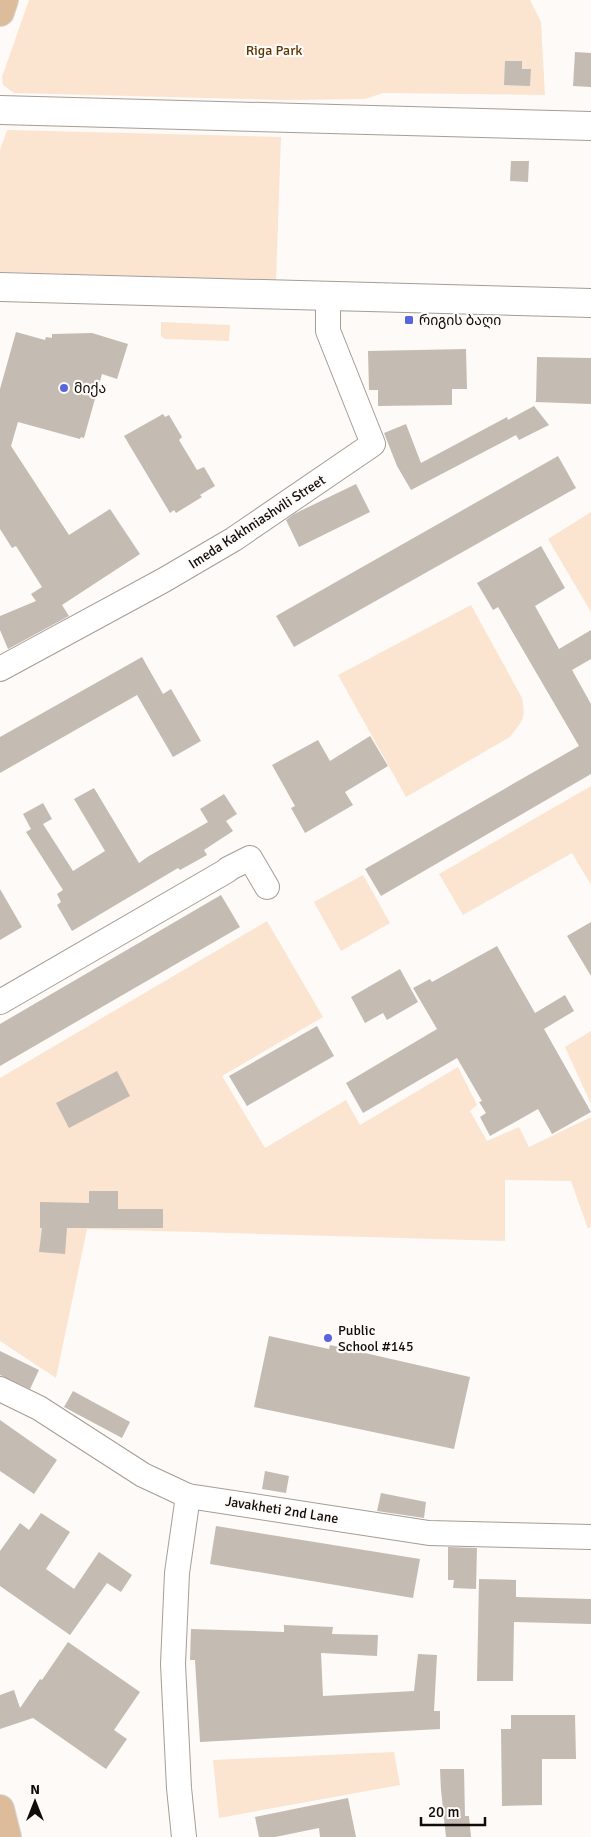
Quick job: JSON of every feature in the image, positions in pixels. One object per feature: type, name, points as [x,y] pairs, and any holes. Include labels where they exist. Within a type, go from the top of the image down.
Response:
[{"type":"main road","points":[[0,12],[4,0]]},
{"type":"main road","points":[[0,110],[591,126]]},
{"type":"main road","points":[[0,287],[591,303]]},
{"type":"main road","points":[[0,1809],[7,1837]]},
{"type":"street","name":"Imeda Kakhniashvili Street","points":[[0,669],[164,580],[234,539],[373,444],[328,331],[328,296]]},
{"type":"street","points":[[0,1002],[250,858],[267,887]]},
{"type":"street","name":"Javakheti 2nd Lane","points":[[0,1389],[39,1408],[143,1474],[188,1496],[429,1533],[591,1537]]},
{"type":"street","points":[[184,1837],[179,1788],[173,1664],[177,1573],[188,1496]]},
{"type":"green space","name":"Riga Park","points":[[29,0],[530,0],[541,22],[545,95],[383,93],[365,99],[285,100],[14,93],[3,85],[2,77]]},
{"type":"green space","points":[[7,130],[281,137],[276,280],[0,272],[0,150]]},
{"type":"green space","points":[[161,322],[230,325],[229,341],[165,339],[161,336]]},
{"type":"green space","points":[[591,512],[591,612],[548,539]]},
{"type":"green space","points":[[471,605],[522,698],[524,711],[522,719],[510,737],[406,797],[338,675]]},
{"type":"green space","points":[[591,786],[591,885],[572,853],[463,915],[439,874]]},
{"type":"green space","points":[[363,875],[390,923],[341,951],[314,902]]},
{"type":"green space","points":[[267,921],[323,1017],[222,1076],[265,1148],[346,1100],[360,1125],[458,1067],[477,1105],[470,1111],[487,1141],[519,1127],[529,1147],[591,1117],[591,1226],[588,1229],[571,1181],[505,1180],[505,1241],[87,1229],[56,1378],[0,1341],[0,1078]]},
{"type":"green space","points":[[591,1031],[591,1104],[565,1047]]},
{"type":"green space","points":[[394,1752],[400,1785],[219,1818],[213,1760]]},
{"type":"building","points":[[575,52],[591,53],[591,87],[573,86]]},
{"type":"building","points":[[505,61],[522,61],[522,69],[531,69],[530,86],[504,85]]},
{"type":"building","points":[[511,161],[529,161],[528,182],[510,181]]},
{"type":"building","points":[[16,332],[45,340],[46,337],[52,338],[52,334],[92,333],[128,344],[117,379],[102,374],[84,438],[81,437],[80,439],[18,422],[11,446],[69,535],[110,509],[140,554],[62,605],[69,616],[8,649],[0,630],[0,616],[36,601],[31,594],[42,587],[16,546],[12,548],[0,529],[0,389]]},
{"type":"building","points":[[466,349],[467,389],[452,389],[452,405],[378,406],[378,390],[369,390],[368,351]]},
{"type":"building","points":[[537,357],[591,358],[591,404],[535,402]]},
{"type":"building","points":[[534,406],[549,425],[519,440],[516,435],[411,490],[397,466],[384,433],[406,424],[421,463],[507,417],[508,420]]},
{"type":"building","points":[[163,414],[165,417],[169,415],[182,437],[179,440],[197,470],[204,467],[215,486],[200,495],[202,497],[176,513],[174,510],[170,513],[124,436]]},
{"type":"building","points":[[558,456],[576,488],[294,647],[276,616]]},
{"type":"building","points":[[356,484],[370,512],[299,547],[286,520],[294,514]]},
{"type":"building","points":[[541,546],[565,588],[535,606],[559,649],[591,630],[591,659],[572,670],[591,704],[591,774],[381,896],[365,869],[579,746],[498,607],[493,610],[477,583]]},
{"type":"building","points":[[142,657],[163,694],[171,689],[201,741],[173,757],[137,695],[0,773],[0,737]]},
{"type":"building","points":[[370,736],[388,766],[345,792],[353,805],[305,833],[291,808],[295,806],[272,765],[318,740],[330,761]]},
{"type":"building","points":[[94,788],[139,863],[208,822],[200,809],[224,794],[237,814],[226,821],[233,831],[204,850],[207,855],[180,870],[178,868],[72,931],[57,905],[61,902],[57,894],[63,890],[26,832],[31,829],[23,814],[43,803],[52,819],[43,824],[73,871],[105,851],[74,799]]},
{"type":"building","points":[[0,889],[22,927],[0,940]]},
{"type":"building","points":[[221,895],[240,927],[0,1066],[0,1024]]},
{"type":"building","points":[[591,922],[591,976],[567,936]]},
{"type":"building","points":[[497,946],[535,1013],[565,995],[574,1011],[544,1029],[591,1112],[552,1134],[538,1109],[490,1136],[480,1117],[486,1113],[479,1102],[482,1101],[457,1058],[363,1113],[346,1083],[437,1029],[413,988],[430,979],[432,982]]},
{"type":"building","points":[[400,969],[418,1002],[387,1020],[383,1013],[365,1023],[351,997]]},
{"type":"building","points":[[317,1026],[334,1056],[247,1106],[229,1076]]},
{"type":"building","points":[[117,1071],[130,1096],[69,1128],[56,1103]]},
{"type":"building","points":[[89,1191],[118,1191],[118,1209],[163,1209],[163,1228],[67,1228],[65,1254],[39,1252],[42,1228],[40,1228],[40,1202],[89,1203]]},
{"type":"building","points":[[269,1336],[329,1349],[330,1345],[470,1377],[454,1449],[254,1407]]},
{"type":"building","points":[[0,1351],[39,1370],[30,1389],[0,1375]]},
{"type":"building","points":[[73,1391],[130,1422],[122,1438],[64,1407]]},
{"type":"building","points":[[0,1420],[57,1460],[34,1494],[0,1471]]},
{"type":"building","points":[[265,1471],[289,1476],[286,1493],[262,1489]]},
{"type":"building","points":[[381,1493],[426,1502],[424,1518],[377,1511]]},
{"type":"building","points":[[41,1513],[70,1532],[46,1569],[74,1589],[99,1552],[132,1575],[121,1592],[107,1583],[70,1635],[0,1586],[0,1551],[20,1523],[29,1530]]},
{"type":"building","points":[[216,1526],[420,1559],[413,1598],[210,1564]]},
{"type":"building","points":[[448,1547],[477,1548],[476,1589],[453,1588],[454,1580],[448,1580]]},
{"type":"building","points":[[479,1579],[516,1580],[516,1597],[591,1599],[591,1624],[514,1622],[513,1681],[477,1681]]},
{"type":"building","points":[[284,1625],[333,1627],[332,1634],[378,1635],[377,1656],[321,1653],[323,1696],[414,1691],[418,1654],[437,1655],[434,1711],[440,1711],[440,1729],[200,1742],[195,1660],[190,1660],[191,1629],[284,1632]]},
{"type":"building","points":[[68,1642],[140,1692],[114,1730],[127,1739],[106,1769],[33,1718],[0,1729],[0,1695],[14,1690],[20,1708]]},
{"type":"building","points":[[511,1715],[575,1715],[576,1759],[542,1759],[542,1805],[502,1806],[501,1729],[511,1729]]},
{"type":"building","points":[[440,1769],[464,1769],[465,1816],[469,1816],[471,1837],[446,1837]]},
{"type":"building","points":[[348,1798],[356,1837],[320,1837],[319,1828],[275,1837],[259,1837],[255,1817]]},
{"type":"place","name":"რიგის ბაღი","points":[[409,320]]},
{"type":"place","name":"მიქა","points":[[64,388]]},
{"type":"place","name":"Public School #145","points":[[328,1338]]}]
